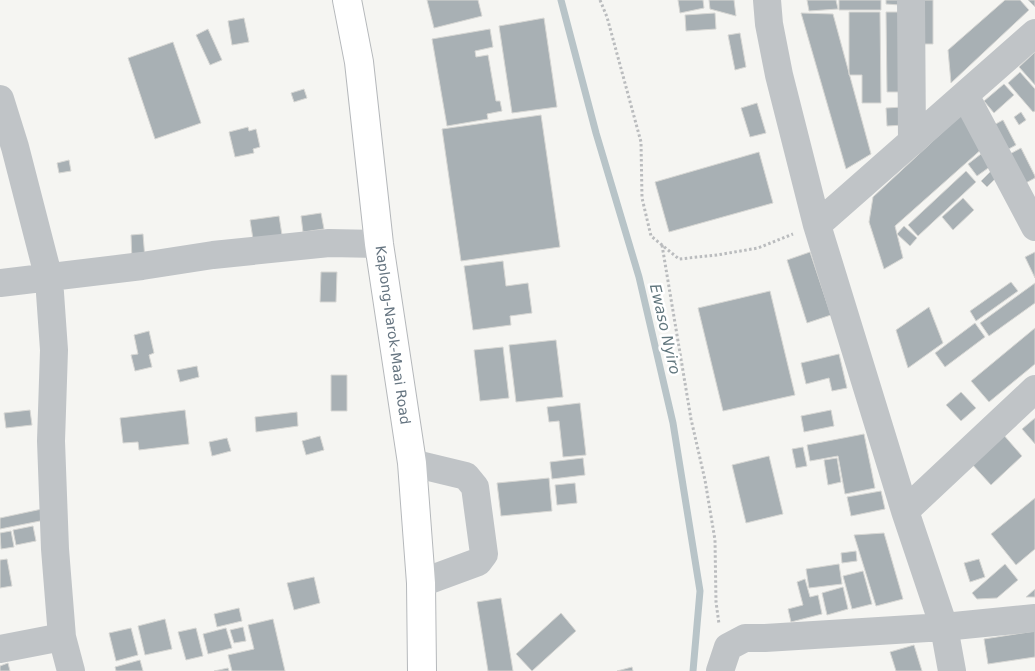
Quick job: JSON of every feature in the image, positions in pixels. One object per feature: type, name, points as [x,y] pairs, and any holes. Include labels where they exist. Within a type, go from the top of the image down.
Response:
[{"type":"highway","name":"Kaplong-Narok-Maai Road","points":[[347,0],[359,62],[380,244],[412,463],[421,583],[422,671]]},
{"type":"street","points":[[768,0],[769,24],[779,75],[817,225],[905,511],[944,627],[952,671]]},
{"type":"street","points":[[911,0],[912,142]]},
{"type":"street","points":[[817,225],[1035,33]]},
{"type":"street","points":[[965,95],[1033,220]]},
{"type":"street","points":[[0,99],[15,147],[49,278],[54,350],[51,441],[55,549],[62,636],[71,671]]},
{"type":"street","points":[[0,283],[329,243],[380,244]]},
{"type":"street","points":[[905,511],[1035,389]]},
{"type":"street","points":[[412,463],[466,476],[475,487],[484,554],[478,562],[421,583]]},
{"type":"street","points":[[724,659],[745,638],[944,627],[1035,618]]},
{"type":"street","points":[[0,649],[62,636]]},
{"type":"path","points":[[600,0],[608,17],[641,142],[642,198],[651,236],[679,259],[758,248],[817,225]]},
{"type":"path","points":[[662,245],[689,409],[705,480],[715,540],[716,602],[724,659]]},
{"type":"building","points":[[427,0],[478,0],[482,16],[434,28]]},
{"type":"building","points":[[678,0],[703,0],[704,8],[680,13]]},
{"type":"building","points":[[709,0],[734,0],[736,16],[710,9]]},
{"type":"building","points":[[807,0],[836,0],[838,9],[809,11]]},
{"type":"building","points":[[839,0],[881,0],[881,10],[839,10]]},
{"type":"building","points":[[886,0],[900,0],[900,5],[886,4]]},
{"type":"building","points":[[921,0],[933,0],[933,44],[921,44]]},
{"type":"building","points":[[1005,0],[1020,0],[1029,10],[951,83],[948,50]]},
{"type":"building","points":[[1028,0],[1035,0],[1035,7]]},
{"type":"building","points":[[849,12],[880,12],[881,103],[862,103],[862,75],[849,75]]},
{"type":"building","points":[[886,12],[903,12],[904,92],[887,92]]},
{"type":"building","points":[[715,13],[716,29],[686,31],[685,15]]},
{"type":"building","points":[[801,13],[833,14],[871,154],[846,169]]},
{"type":"building","points":[[244,18],[249,42],[232,45],[228,21]]},
{"type":"building","points":[[544,18],[557,107],[512,113],[499,26]]},
{"type":"building","points":[[208,29],[222,60],[210,65],[196,35]]},
{"type":"building","points":[[490,29],[493,47],[475,51],[476,57],[488,55],[496,101],[500,101],[502,111],[487,114],[488,119],[447,126],[432,39]]},
{"type":"building","points":[[740,33],[746,67],[735,70],[728,35]]},
{"type":"building","points":[[173,42],[201,123],[155,139],[128,58]]},
{"type":"building","points":[[1035,52],[1035,85],[1019,67]]},
{"type":"building","points":[[1020,72],[1035,89],[1035,111],[1033,112],[1008,83]]},
{"type":"building","points":[[1004,84],[1014,95],[994,113],[984,101]]},
{"type":"building","points":[[304,89],[307,98],[294,102],[291,93]]},
{"type":"building","points":[[757,103],[766,133],[750,137],[741,108]]},
{"type":"building","points":[[903,107],[904,125],[887,126],[886,108]]},
{"type":"building","points":[[964,112],[984,147],[895,226],[903,258],[884,269],[869,222],[873,197]]},
{"type":"building","points":[[1021,112],[1026,120],[1019,125],[1014,117]]},
{"type":"building","points":[[541,115],[560,247],[461,261],[442,129]]},
{"type":"building","points":[[1003,120],[1016,145],[1005,151],[992,126]]},
{"type":"building","points":[[248,127],[249,131],[256,129],[260,147],[253,149],[254,153],[235,157],[229,132]]},
{"type":"building","points":[[1021,148],[1035,176],[1035,178],[1022,185],[1008,155]]},
{"type":"building","points":[[759,152],[773,203],[669,232],[655,182]]},
{"type":"building","points":[[981,154],[991,166],[977,176],[968,164]]},
{"type":"building","points":[[69,160],[71,171],[59,173],[57,163]]},
{"type":"building","points":[[966,171],[976,182],[918,236],[908,225]]},
{"type":"building","points":[[991,171],[997,177],[987,187],[981,181]]},
{"type":"building","points":[[963,198],[974,210],[953,230],[942,217]]},
{"type":"building","points":[[321,213],[324,229],[303,232],[301,216]]},
{"type":"building","points":[[279,216],[282,235],[253,239],[250,220]]},
{"type":"building","points":[[904,226],[917,238],[910,246],[897,234]]},
{"type":"building","points":[[143,234],[145,259],[132,260],[131,235]]},
{"type":"building","points":[[810,252],[831,315],[807,323],[787,260]]},
{"type":"building","points":[[1035,252],[1035,278],[1025,257]]},
{"type":"building","points":[[503,261],[506,286],[528,283],[532,313],[510,316],[511,325],[473,330],[464,266]]},
{"type":"building","points":[[321,272],[337,272],[336,302],[320,302]]},
{"type":"building","points":[[1011,282],[1018,291],[976,321],[970,311]]},
{"type":"building","points":[[1035,283],[1035,303],[989,336],[980,323]]},
{"type":"building","points":[[770,291],[795,395],[723,411],[698,308]]},
{"type":"building","points":[[929,307],[943,343],[908,368],[896,330]]},
{"type":"building","points":[[975,323],[985,337],[945,367],[935,353]]},
{"type":"building","points":[[1035,328],[1035,364],[989,402],[971,381]]},
{"type":"building","points":[[149,331],[154,353],[149,355],[152,367],[135,371],[131,355],[138,354],[134,335]]},
{"type":"building","points":[[556,340],[563,397],[516,402],[509,345]]},
{"type":"building","points":[[503,347],[509,398],[480,401],[474,350]]},
{"type":"building","points":[[839,354],[847,388],[832,391],[829,378],[806,384],[801,363]]},
{"type":"building","points":[[197,366],[199,377],[180,382],[177,370]]},
{"type":"building","points":[[331,375],[347,375],[347,411],[331,411]]},
{"type":"building","points":[[961,392],[976,408],[961,421],[946,405]]},
{"type":"building","points":[[580,403],[586,455],[563,457],[559,421],[549,422],[547,407]]},
{"type":"building","points":[[30,410],[32,425],[6,428],[4,413]]},
{"type":"building","points":[[185,410],[189,444],[139,450],[138,442],[123,443],[120,418]]},
{"type":"building","points":[[831,410],[834,426],[804,432],[801,416]]},
{"type":"building","points":[[297,412],[298,426],[256,432],[255,417]]},
{"type":"building","points":[[1035,418],[1035,444],[1022,429]]},
{"type":"building","points":[[1002,433],[1022,456],[991,485],[970,462]]},
{"type":"building","points":[[864,434],[875,488],[845,494],[838,456],[810,461],[807,445]]},
{"type":"building","points":[[320,436],[324,450],[306,455],[302,441]]},
{"type":"building","points":[[227,438],[231,451],[212,456],[209,442]]},
{"type":"building","points":[[803,447],[807,466],[796,468],[792,449]]},
{"type":"building","points":[[769,456],[783,514],[746,523],[732,465]]},
{"type":"building","points":[[583,458],[585,475],[552,479],[550,462]]},
{"type":"building","points":[[837,458],[841,482],[828,485],[824,460]]},
{"type":"building","points":[[549,478],[552,511],[501,516],[497,483]]},
{"type":"building","points":[[575,483],[577,503],[557,505],[555,485]]},
{"type":"building","points":[[881,491],[885,509],[851,516],[847,497]]},
{"type":"building","points":[[1035,498],[1035,549],[1016,565],[991,534]]},
{"type":"building","points":[[42,509],[45,520],[0,529],[0,518]]},
{"type":"building","points":[[33,526],[36,541],[16,545],[13,530]]},
{"type":"building","points":[[11,531],[14,547],[1,549],[0,533]]},
{"type":"building","points":[[884,533],[903,599],[876,606],[854,535]]},
{"type":"building","points":[[856,551],[857,561],[842,563],[841,553]]},
{"type":"building","points":[[7,559],[12,586],[0,588],[0,560]]},
{"type":"building","points":[[979,559],[985,577],[970,582],[964,563]]},
{"type":"building","points":[[839,564],[842,584],[809,588],[806,569]]},
{"type":"building","points":[[1005,564],[1018,580],[997,598],[977,599],[972,593]]},
{"type":"building","points":[[863,571],[872,604],[852,609],[843,576]]},
{"type":"building","points":[[314,577],[320,603],[294,610],[287,583]]},
{"type":"building","points":[[805,579],[810,597],[818,595],[822,614],[791,622],[788,609],[803,605],[797,582]]},
{"type":"building","points":[[843,587],[848,609],[827,615],[822,593]]},
{"type":"building","points":[[1035,589],[1035,597],[1026,597]]},
{"type":"building","points":[[501,598],[513,671],[488,671],[477,602]]},
{"type":"building","points":[[239,608],[242,621],[217,627],[214,614]]},
{"type":"building","points":[[561,613],[576,631],[532,671],[516,654]]},
{"type":"building","points":[[165,619],[172,649],[145,655],[138,626]]},
{"type":"building","points":[[273,619],[285,671],[232,671],[228,655],[254,649],[248,625]]},
{"type":"building","points":[[243,627],[246,641],[234,643],[230,630]]},
{"type":"building","points":[[131,628],[138,655],[116,661],[109,633]]},
{"type":"building","points":[[196,628],[203,656],[186,660],[178,632]]},
{"type":"building","points":[[226,628],[232,648],[208,654],[203,634]]},
{"type":"building","points":[[1035,631],[1035,657],[988,664],[984,639]]},
{"type":"building","points":[[914,645],[922,671],[896,671],[890,652]]},
{"type":"building","points":[[140,660],[143,671],[116,671],[115,667]]},
{"type":"building","points":[[8,663],[10,671],[0,671],[0,666]]},
{"type":"building","points":[[632,667],[633,671],[617,671]]},
{"type":"building","points":[[228,668],[229,671],[214,671]]},
{"type":"waterway","name":"Ewaso Nyiro","points":[[561,0],[596,133],[639,277],[673,423],[700,591],[693,671]]}]
